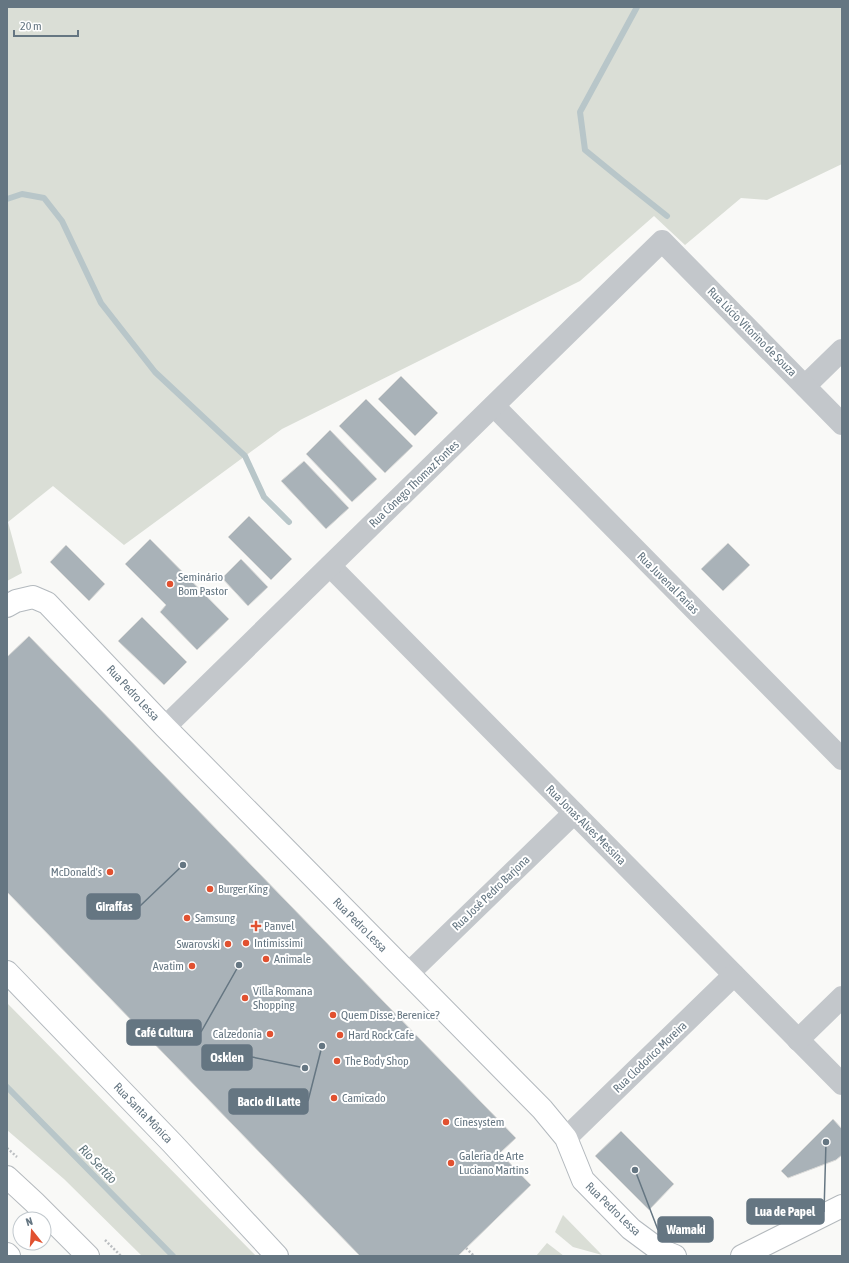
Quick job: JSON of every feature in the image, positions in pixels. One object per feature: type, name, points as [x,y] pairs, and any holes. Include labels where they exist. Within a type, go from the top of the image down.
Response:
[{"type":"street","name":"Rua Lúcio Vitorino de Souza","points":[[662,241],[842,424]]},
{"type":"street","name":"Rua Cônego Thomaz Fontes","points":[[165,728],[662,241]]},
{"type":"street","points":[[805,386],[842,350]]},
{"type":"street","name":"Rua Juvenal Farias","points":[[494,406],[842,759]]},
{"type":"street","name":"Rua Jonas Alves Messina","points":[[330,566],[842,1084]]},
{"type":"street","name":"Rua Pedro Lessa","points":[[7,606],[16,601],[33,597],[47,603],[165,728],[542,1109],[566,1138],[583,1180],[631,1229],[658,1249],[675,1256]]},
{"type":"street","name":"Rua José Pedro Barjona","points":[[408,974],[574,813]]},
{"type":"street","name":"Rua Santa Mônica","points":[[7,972],[172,1143],[277,1256]]},
{"type":"street","name":"Rua Clodorico Moreira","points":[[566,1138],[734,975]]},
{"type":"street","points":[[798,1040],[842,998]]},
{"type":"street","points":[[7,1177],[88,1256]]},
{"type":"street","points":[[742,1256],[842,1206]]},
{"type":"path","points":[[466,1248],[474,1256]]},
{"type":"shaded area","points":[[7,7],[842,7],[842,164],[767,200],[741,198],[685,245],[654,216],[580,281],[282,429],[124,545],[53,486],[8,522],[22,573],[7,581]]},
{"type":"shaded area","points":[[7,1003],[256,1256],[142,1256],[64,1179],[7,1130]]},
{"type":"shaded area","points":[[563,1215],[602,1255],[573,1247],[555,1232]]},
{"type":"shaded area","points":[[547,1243],[564,1256],[536,1256]]},
{"type":"building","points":[[401,376],[438,413],[415,436],[378,399]]},
{"type":"building","points":[[366,399],[413,446],[385,473],[339,426]]},
{"type":"building","points":[[330,430],[377,479],[352,502],[306,454]]},
{"type":"building","points":[[304,461],[349,508],[326,529],[281,481]]},
{"type":"building","points":[[249,516],[292,559],[271,580],[228,537]]},
{"type":"building","name":"Seminário Bom Pastor","points":[[150,539],[229,619],[197,650],[160,612],[166,605],[125,564]]},
{"type":"building","points":[[728,543],[750,565],[723,591],[701,569]]},
{"type":"building","points":[[66,545],[105,584],[89,601],[50,562]]},
{"type":"building","points":[[241,559],[268,587],[248,606],[222,578]]},
{"type":"building","points":[[142,617],[187,662],[164,685],[118,641]]},
{"type":"building","name":"Villa Romana Shopping","points":[[29,636],[516,1138],[500,1153],[531,1185],[458,1256],[360,1256],[7,892],[7,657]]},
{"type":"building","points":[[833,1119],[842,1129],[842,1155],[836,1160],[788,1178],[781,1171]]},
{"type":"building","points":[[621,1131],[674,1184],[649,1210],[595,1156]]},
{"type":"waterway","points":[[637,7],[580,112],[585,150],[667,216]]},
{"type":"waterway","points":[[7,199],[22,194],[44,198],[62,221],[101,303],[155,372],[245,456],[264,497],[289,522]]},
{"type":"waterway","name":"Rio Sertão","points":[[7,1087],[173,1256]]},
{"type":"place","name":"Seminário Bom Pastor","points":[[170,584]]},
{"type":"place","name":"Giraffas","points":[[183,865]]},
{"type":"place","name":"McDonald's","points":[[110,872]]},
{"type":"place","name":"Burger King","points":[[210,889]]},
{"type":"place","name":"Samsung","points":[[187,918]]},
{"type":"place","name":"Panvel","points":[[256,926]]},
{"type":"place","name":"Intimissimi","points":[[246,943]]},
{"type":"place","name":"Swarovski","points":[[228,944]]},
{"type":"place","name":"Animale","points":[[266,959]]},
{"type":"place","name":"Café Cultura","points":[[239,965]]},
{"type":"place","name":"Avatim","points":[[192,966]]},
{"type":"place","name":"Villa Romana Shopping","points":[[245,998]]},
{"type":"place","name":"Quem Disse, Berenice?","points":[[333,1015]]},
{"type":"place","name":"Calzedonia","points":[[270,1034]]},
{"type":"place","name":"Hard Rock Cafe","points":[[340,1035]]},
{"type":"place","name":"Bacio di Latte","points":[[322,1046]]},
{"type":"place","name":"The Body Shop","points":[[337,1061]]},
{"type":"place","name":"Osklen","points":[[305,1068]]},
{"type":"place","name":"Camicado","points":[[334,1098]]},
{"type":"place","name":"Cinesystem","points":[[446,1122]]},
{"type":"place","name":"Lua de Papel","points":[[826,1142]]},
{"type":"place","name":"Galeria de Arte Luciano Martins","points":[[451,1163]]},
{"type":"place","name":"Wamaki","points":[[635,1170]]}]
